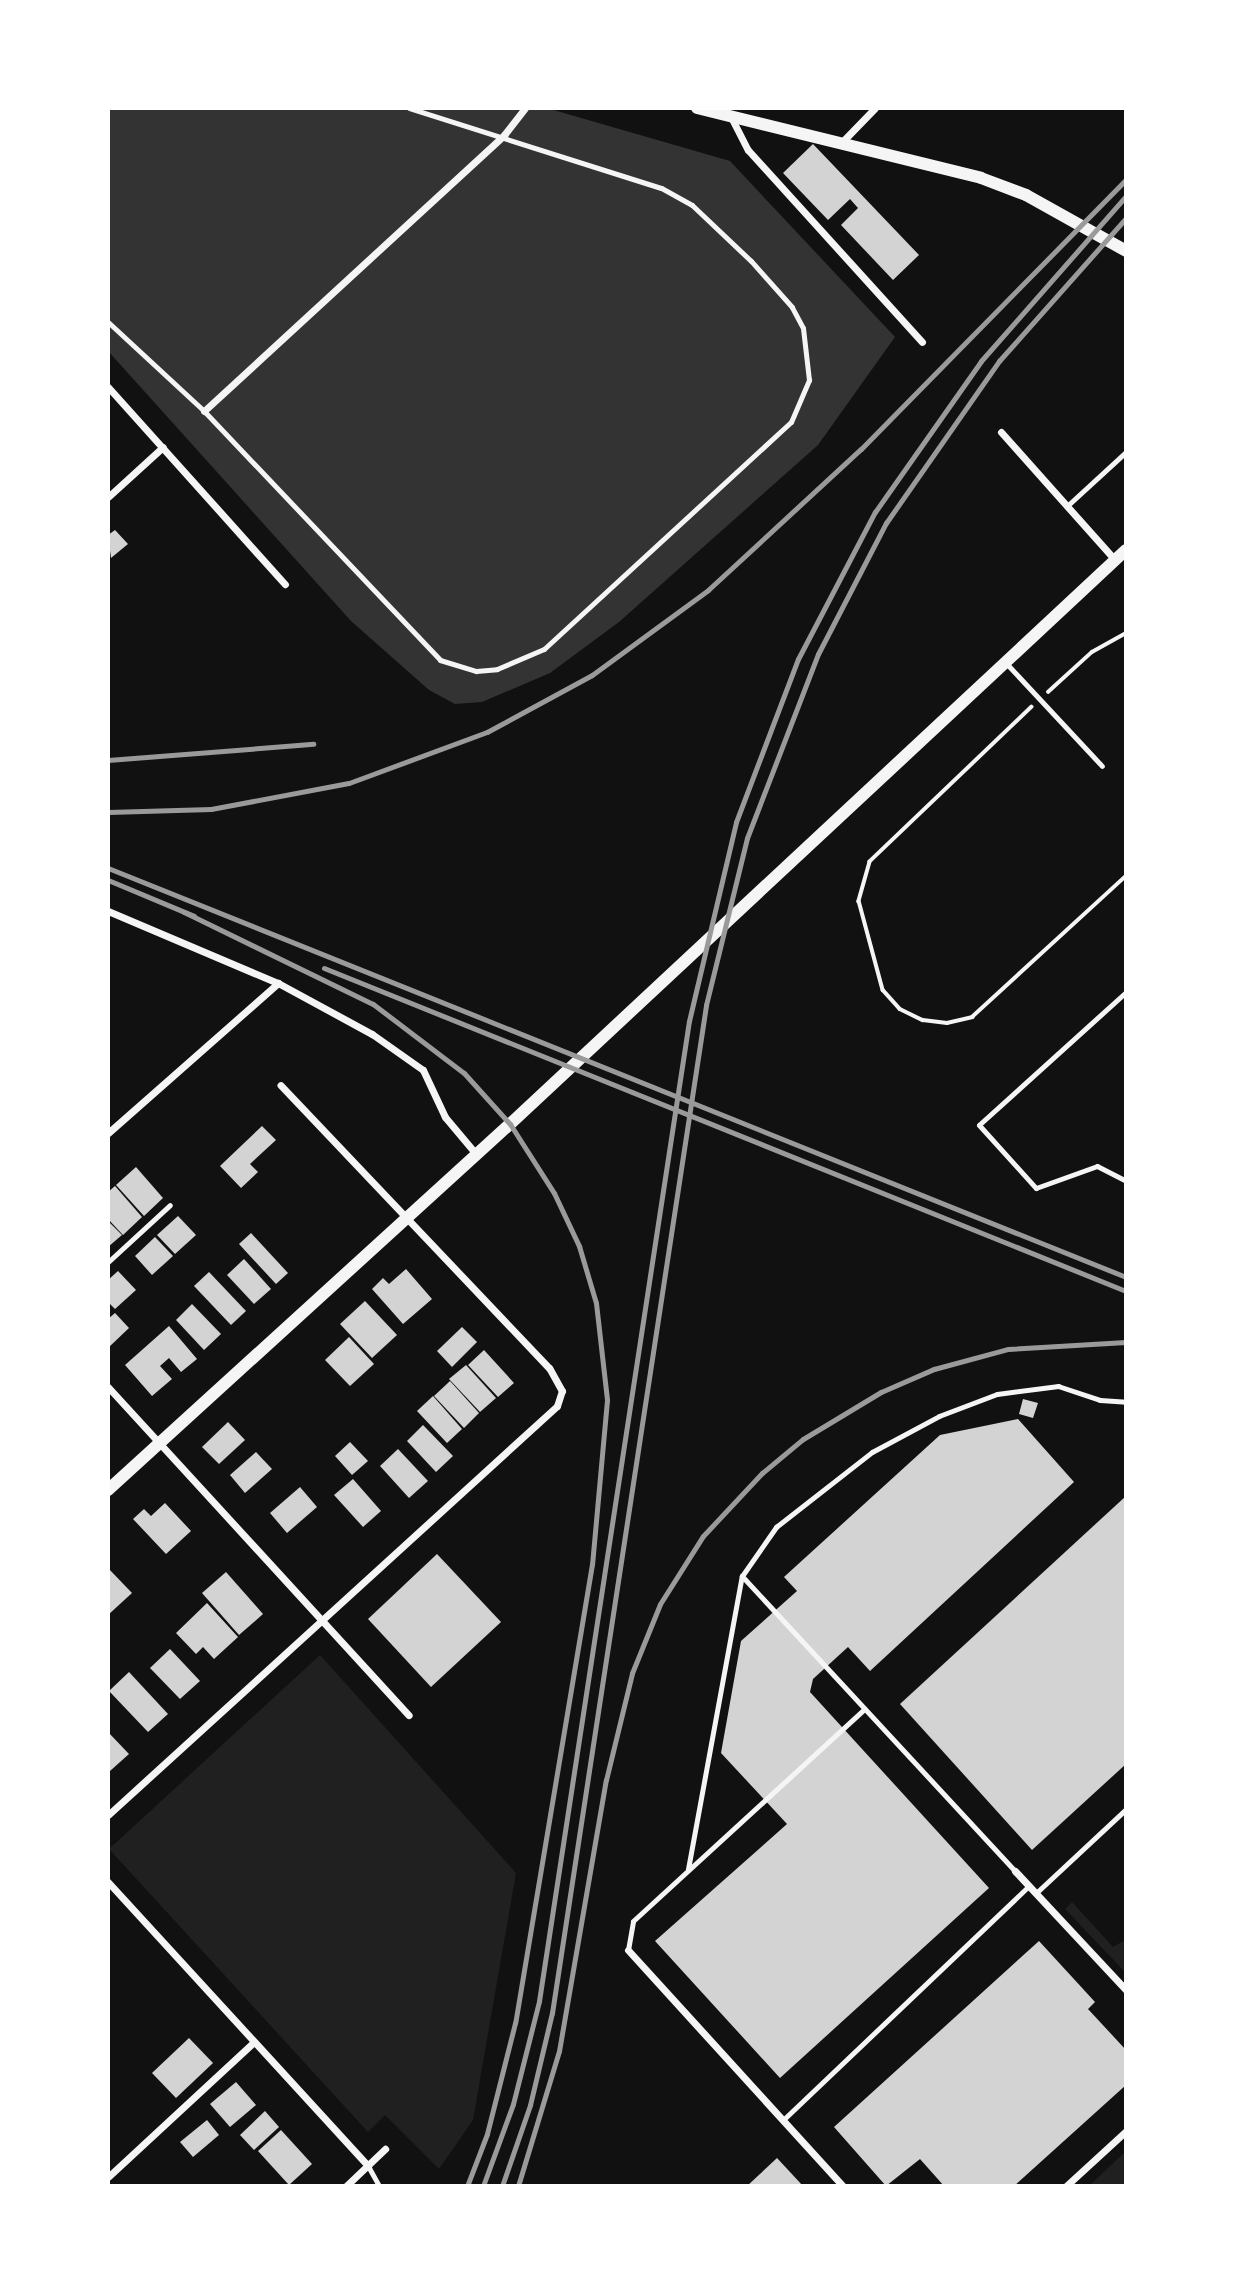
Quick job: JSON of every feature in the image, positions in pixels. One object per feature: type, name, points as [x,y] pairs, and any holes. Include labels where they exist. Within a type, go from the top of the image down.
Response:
[{"type":"street","points":[[204,411],[504,135],[525,108]]},
{"type":"street","points":[[696,108],[842,142],[1026,195],[1125,251]]},
{"type":"street","points":[[842,142],[875,108]]},
{"type":"street","points":[[731,117],[748,150],[922,342]]},
{"type":"street","points":[[108,387],[285,584]]},
{"type":"street","points":[[1001,432],[1115,560]]},
{"type":"street","points":[[108,497],[163,447]]},
{"type":"street","points":[[108,1490],[407,1219],[1125,550]]},
{"type":"street","points":[[108,911],[278,983],[372,1034],[423,1070],[445,1117],[476,1154]]},
{"type":"street","points":[[108,1132],[278,983]]},
{"type":"street","points":[[108,1815],[324,1622],[557,1406],[562,1391],[549,1368],[280,1085]]},
{"type":"street","points":[[108,1387],[409,1715]]},
{"type":"street","points":[[1014,1871],[1125,1990]]},
{"type":"street","points":[[108,1882],[368,2166]]},
{"type":"street","points":[[628,1950],[843,2186]]},
{"type":"street","points":[[108,2177],[254,2042]]},
{"type":"street","points":[[1066,2186],[1125,2131]]},
{"type":"street","points":[[346,2186],[385,2149]]},
{"type":"lane","points":[[108,322],[204,411],[419,641],[440,660],[457,667],[497,669],[544,649],[635,570],[791,422],[809,380],[803,328],[792,307],[722,230],[692,205],[661,188],[504,135],[410,108]]},
{"type":"lane","points":[[1067,506],[1125,452]]},
{"type":"lane","points":[[1005,662],[1102,766]]},
{"type":"lane","points":[[1125,992],[979,1125],[1036,1188],[1097,1166],[1125,1181]]},
{"type":"lane","points":[[108,1262],[170,1205]]},
{"type":"lane","points":[[688,1869],[742,1576],[776,1527],[872,1452],[939,1416],[997,1394],[1058,1386],[1100,1401],[1125,1402]]},
{"type":"lane","points":[[742,1576],[1014,1871]]},
{"type":"lane","points":[[628,1950],[633,1922],[864,1709]]},
{"type":"lane","points":[[1036,1893],[1125,1809]]},
{"type":"lane","points":[[783,2120],[1029,1886]]},
{"type":"lane","points":[[368,2166],[379,2186]]},
{"type":"path","points":[[1125,633],[1092,652],[870,862],[859,901],[878,979],[900,1009],[923,1020],[947,1023],[972,1017],[1125,876]]},
{"type":"shaded area","points":[[108,109],[550,109],[730,161],[895,337],[818,445],[619,622],[550,673],[482,702],[455,704],[429,690],[351,621],[109,352]]},
{"type":"shaded area","points":[[320,1655],[516,1873],[473,2120],[439,2169],[385,2115],[368,2132],[109,1849]]},
{"type":"shaded area","points":[[1072,1902],[1113,1947],[1125,1940],[1125,1972],[1065,1909]]},
{"type":"shaded area","points":[[1125,2152],[1125,2185],[1090,2185]]},
{"type":"building","points":[[813,144],[919,255],[893,280],[841,225],[858,208],[850,199],[828,220],[783,173]]},
{"type":"building","points":[[115,530],[128,544],[111,558],[108,535]]},
{"type":"building","points":[[262,1126],[276,1140],[250,1164],[258,1172],[241,1188],[220,1166]]},
{"type":"building","points":[[136,1167],[163,1198],[144,1216],[116,1185]]},
{"type":"building","points":[[115,1186],[142,1217],[123,1235],[108,1219],[108,1192]]},
{"type":"building","points":[[178,1216],[196,1235],[175,1254],[157,1235]]},
{"type":"building","points":[[108,1221],[122,1235],[108,1247]]},
{"type":"building","points":[[251,1233],[288,1273],[276,1284],[239,1244]]},
{"type":"building","points":[[155,1237],[173,1256],[152,1275],[135,1256]]},
{"type":"building","points":[[244,1259],[271,1289],[254,1304],[227,1275]]},
{"type":"building","points":[[406,1269],[432,1299],[403,1324],[372,1289],[383,1278],[389,1284]]},
{"type":"building","points":[[118,1271],[136,1290],[115,1309],[108,1302],[108,1280]]},
{"type":"building","points":[[209,1272],[246,1311],[231,1325],[194,1286]]},
{"type":"building","points":[[365,1301],[397,1335],[372,1358],[340,1324]]},
{"type":"building","points":[[192,1304],[221,1334],[204,1350],[176,1320]]},
{"type":"building","points":[[115,1313],[129,1328],[108,1348],[108,1319]]},
{"type":"building","points":[[169,1326],[197,1359],[181,1372],[169,1358],[160,1366],[172,1379],[152,1396],[125,1365]]},
{"type":"building","points":[[462,1327],[477,1342],[452,1367],[437,1351]]},
{"type":"building","points":[[349,1337],[374,1364],[350,1386],[325,1360]]},
{"type":"building","points":[[484,1350],[514,1383],[498,1397],[468,1365]]},
{"type":"building","points":[[466,1365],[496,1398],[480,1412],[449,1379]]},
{"type":"building","points":[[450,1381],[479,1413],[464,1428],[434,1396]]},
{"type":"building","points":[[433,1396],[462,1429],[447,1443],[417,1411]]},
{"type":"building","points":[[1023,1399],[1038,1403],[1033,1418],[1019,1414]]},
{"type":"building","points":[[1018,1419],[1074,1482],[870,1671],[848,1647],[813,1679],[810,1692],[989,1888],[780,2078],[655,1941],[787,1824],[721,1753],[741,1641],[797,1591],[784,1577],[940,1435]]},
{"type":"building","points":[[228,1422],[245,1440],[219,1464],[202,1447]]},
{"type":"building","points":[[423,1425],[453,1456],[436,1472],[407,1441]]},
{"type":"building","points":[[350,1442],[368,1461],[352,1475],[335,1456]]},
{"type":"building","points":[[398,1449],[428,1481],[409,1498],[380,1466]]},
{"type":"building","points":[[256,1452],[272,1469],[245,1493],[230,1475]]},
{"type":"building","points":[[353,1479],[381,1511],[363,1527],[334,1495]]},
{"type":"building","points":[[300,1487],[317,1507],[287,1533],[270,1513]]},
{"type":"building","points":[[1126,1496],[1126,1764],[1032,1850],[900,1704]]},
{"type":"building","points":[[165,1503],[191,1531],[166,1554],[133,1519],[144,1509],[151,1516]]},
{"type":"building","points":[[437,1554],[501,1622],[431,1687],[368,1619]]},
{"type":"building","points":[[108,1568],[132,1593],[108,1615]]},
{"type":"building","points":[[226,1572],[263,1614],[239,1635],[202,1593]]},
{"type":"building","points":[[207,1603],[238,1637],[214,1659],[203,1647],[196,1654],[176,1633]]},
{"type":"building","points":[[170,1649],[200,1681],[180,1699],[150,1668]]},
{"type":"building","points":[[129,1672],[168,1714],[148,1732],[109,1691]]},
{"type":"building","points":[[108,1732],[129,1754],[110,1771],[108,1769]]},
{"type":"building","points":[[1039,1941],[1095,2002],[1088,2009],[1126,2050],[1126,2085],[1014,2186],[944,2186],[920,2159],[886,2186],[834,2127]]},
{"type":"building","points":[[189,2038],[213,2063],[176,2098],[152,2073]]},
{"type":"building","points":[[236,2082],[256,2105],[230,2127],[210,2104]]},
{"type":"building","points":[[265,2111],[279,2127],[254,2150],[240,2135]]},
{"type":"building","points":[[207,2120],[219,2135],[193,2157],[180,2142]]},
{"type":"building","points":[[281,2130],[312,2164],[289,2185],[258,2151]]},
{"type":"building","points":[[777,2158],[803,2186],[747,2186]]},
{"type":"railway","points":[[108,812],[211,809],[349,783],[487,732],[592,675],[708,590],[861,449],[1126,179]]},
{"type":"railway","points":[[483,2186],[513,2104],[539,2001],[689,1021],[736,822],[798,659],[875,512],[981,361],[1126,196]]},
{"type":"railway","points":[[502,2186],[530,2105],[552,2013],[706,1005],[747,838],[818,654],[886,523],[999,361],[1126,218]]},
{"type":"railway","points":[[108,760],[313,744]]},
{"type":"railway","points":[[108,868],[1126,1277]]},
{"type":"railway","points":[[108,880],[194,916]]},
{"type":"railway","points":[[184,912],[373,1004],[464,1073],[510,1124],[554,1193],[579,1246],[596,1303],[607,1400],[592,1564],[515,2023],[487,2134],[467,2186]]},
{"type":"railway","points":[[324,968],[1126,1291]]},
{"type":"railway","points":[[518,2186],[559,2051],[606,1780],[632,1673],[660,1604],[703,1536],[762,1473],[803,1439],[881,1392],[934,1369],[1008,1349],[1126,1342]]}]
